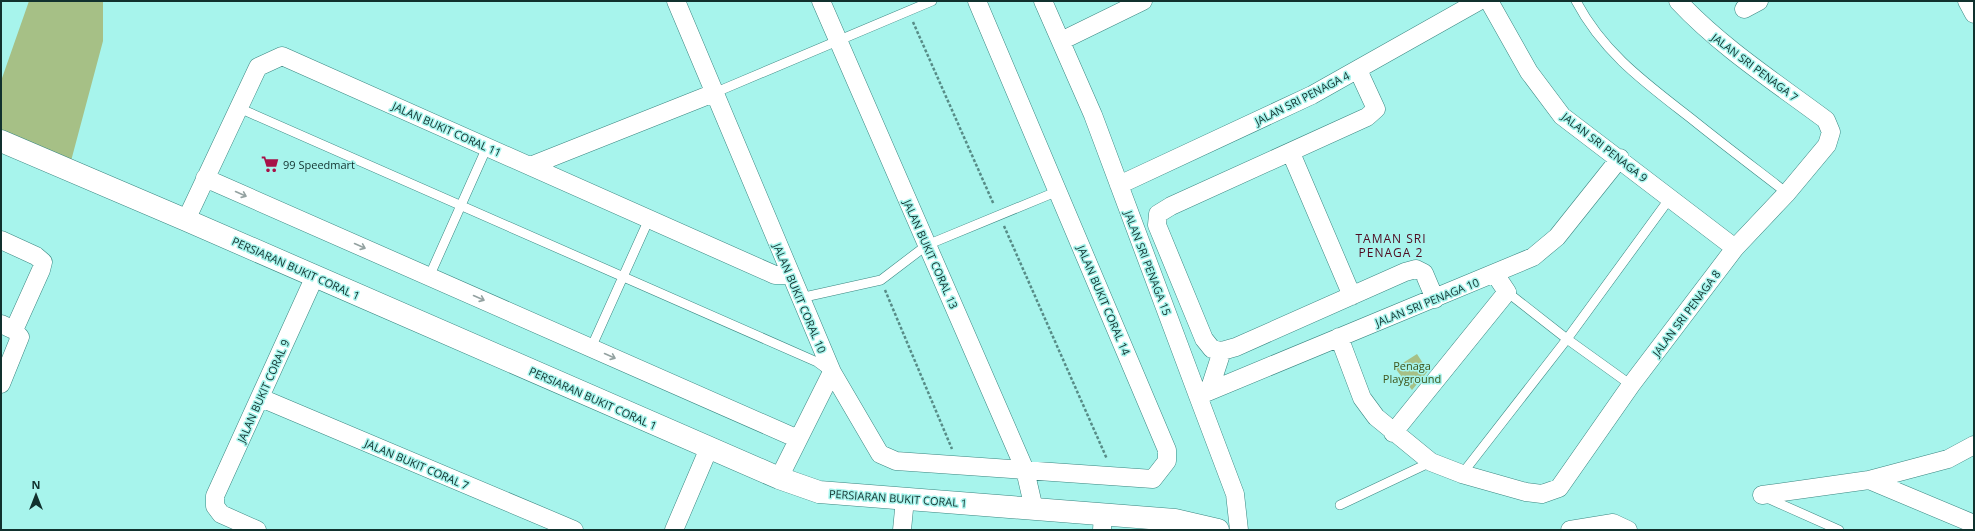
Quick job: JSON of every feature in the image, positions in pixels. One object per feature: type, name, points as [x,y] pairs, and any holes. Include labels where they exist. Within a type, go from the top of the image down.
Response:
[{"type":"street","name":"JALAN BUKIT CORAL 10","points":[[676,1],[832,372],[880,454],[896,461],[1025,470]]},
{"type":"street","name":"JALAN BUKIT CORAL 13","points":[[821,1],[1025,470],[1034,509]]},
{"type":"street","name":"JALAN BUKIT CORAL 14","points":[[977,1],[1167,450],[1167,461],[1153,479],[1025,470]]},
{"type":"street","name":"JALAN SRI PENAGA 15","points":[[1042,1],[1062,41],[1093,115],[1119,185],[1204,394],[1235,494],[1239,530]]},
{"type":"street","points":[[1062,41],[1143,1]]},
{"type":"street","name":"JALAN SRI PENAGA 4","points":[[1119,185],[1312,96],[1480,1]]},
{"type":"street","name":"JALAN SRI PENAGA 9","points":[[1489,1],[1529,72],[1562,116],[1620,158],[1735,248]]},
{"type":"street","name":"JALAN SRI PENAGA 7","points":[[1678,1],[1697,22],[1733,51],[1826,120],[1831,132]]},
{"type":"street","points":[[1967,1],[1974,14]]},
{"type":"street","name":"JALAN BUKIT CORAL 11","points":[[186,220],[258,67],[282,56],[775,275],[791,275]]},
{"type":"street","points":[[1358,70],[1376,109],[1368,117],[1291,153],[1170,206],[1158,214],[1157,225],[1204,339],[1212,349],[1222,351],[1405,272],[1416,269],[1424,273],[1434,299]]},
{"type":"street","points":[[530,166],[714,93]]},
{"type":"street","name":"JALAN SRI PENAGA 8","points":[[1462,474],[1526,492],[1542,494],[1559,488],[1631,385],[1735,248],[1787,193],[1827,145],[1831,132]]},
{"type":"street","name":"PERSIARAN BUKIT CORAL 1","points":[[1,141],[709,448],[779,478],[820,492],[1034,509],[1103,522],[1175,520],[1218,530]]},
{"type":"street","points":[[1291,153],[1352,296]]},
{"type":"street","name":"JALAN SRI PENAGA 10","points":[[1204,394],[1339,337],[1495,274],[1533,256],[1557,237],[1620,158]]},
{"type":"street","points":[[205,178],[798,439]]},
{"type":"street","points":[[1,240],[36,256],[43,262],[41,270],[8,327],[20,337],[1,384]]},
{"type":"street","points":[[1393,433],[1507,292],[1495,274]]},
{"type":"street","name":"JALAN BUKIT CORAL 9","points":[[257,530],[221,514],[215,506],[215,496],[261,398],[314,276]]},
{"type":"street","points":[[1339,337],[1362,398],[1376,417],[1393,433],[1431,462],[1462,474]]},
{"type":"street","points":[[1204,394],[1222,351]]},
{"type":"street","points":[[779,478],[832,372]]},
{"type":"street","name":"JALAN BUKIT CORAL 7","points":[[261,398],[574,530]]},
{"type":"street","points":[[1762,495],[1869,480],[1948,459],[1974,445]]},
{"type":"street","points":[[674,530],[709,448]]},
{"type":"street","points":[[1869,480],[1974,523]]},
{"type":"street","points":[[902,530],[905,499]]},
{"type":"street","points":[[1570,530],[1613,523],[1628,530]]},
{"type":"lane","points":[[714,93],[932,1]]},
{"type":"lane","points":[[1576,1],[1585,17],[1612,52],[1656,91],[1787,193]]},
{"type":"lane","points":[[239,108],[817,362],[832,372]]},
{"type":"lane","points":[[429,277],[487,147]]},
{"type":"lane","points":[[800,298],[881,280],[927,246],[1058,191]]},
{"type":"lane","points":[[1462,474],[1567,339],[1670,198]]},
{"type":"lane","points":[[591,348],[649,219]]},
{"type":"lane","points":[[1507,292],[1567,339],[1631,385]]},
{"type":"lane","points":[[1340,505],[1431,462]]},
{"type":"lane","points":[[1762,495],[1825,527],[1839,530]]},
{"type":"path","points":[[908,11],[1115,477]]},
{"type":"path","points":[[881,280],[959,465]]},
{"type":"green space","points":[[29,1],[103,1],[103,41],[71,161],[1,131],[1,81]]},
{"type":"green space","name":"Penaga Playground","points":[[1417,354],[1428,371],[1412,390],[1395,368]]},
{"type":"place","name":"99 Speedmart","points":[[270,164]]},
{"type":"district","name":"TAMAN SRI PENAGA 2","points":[[1391,245]]}]
